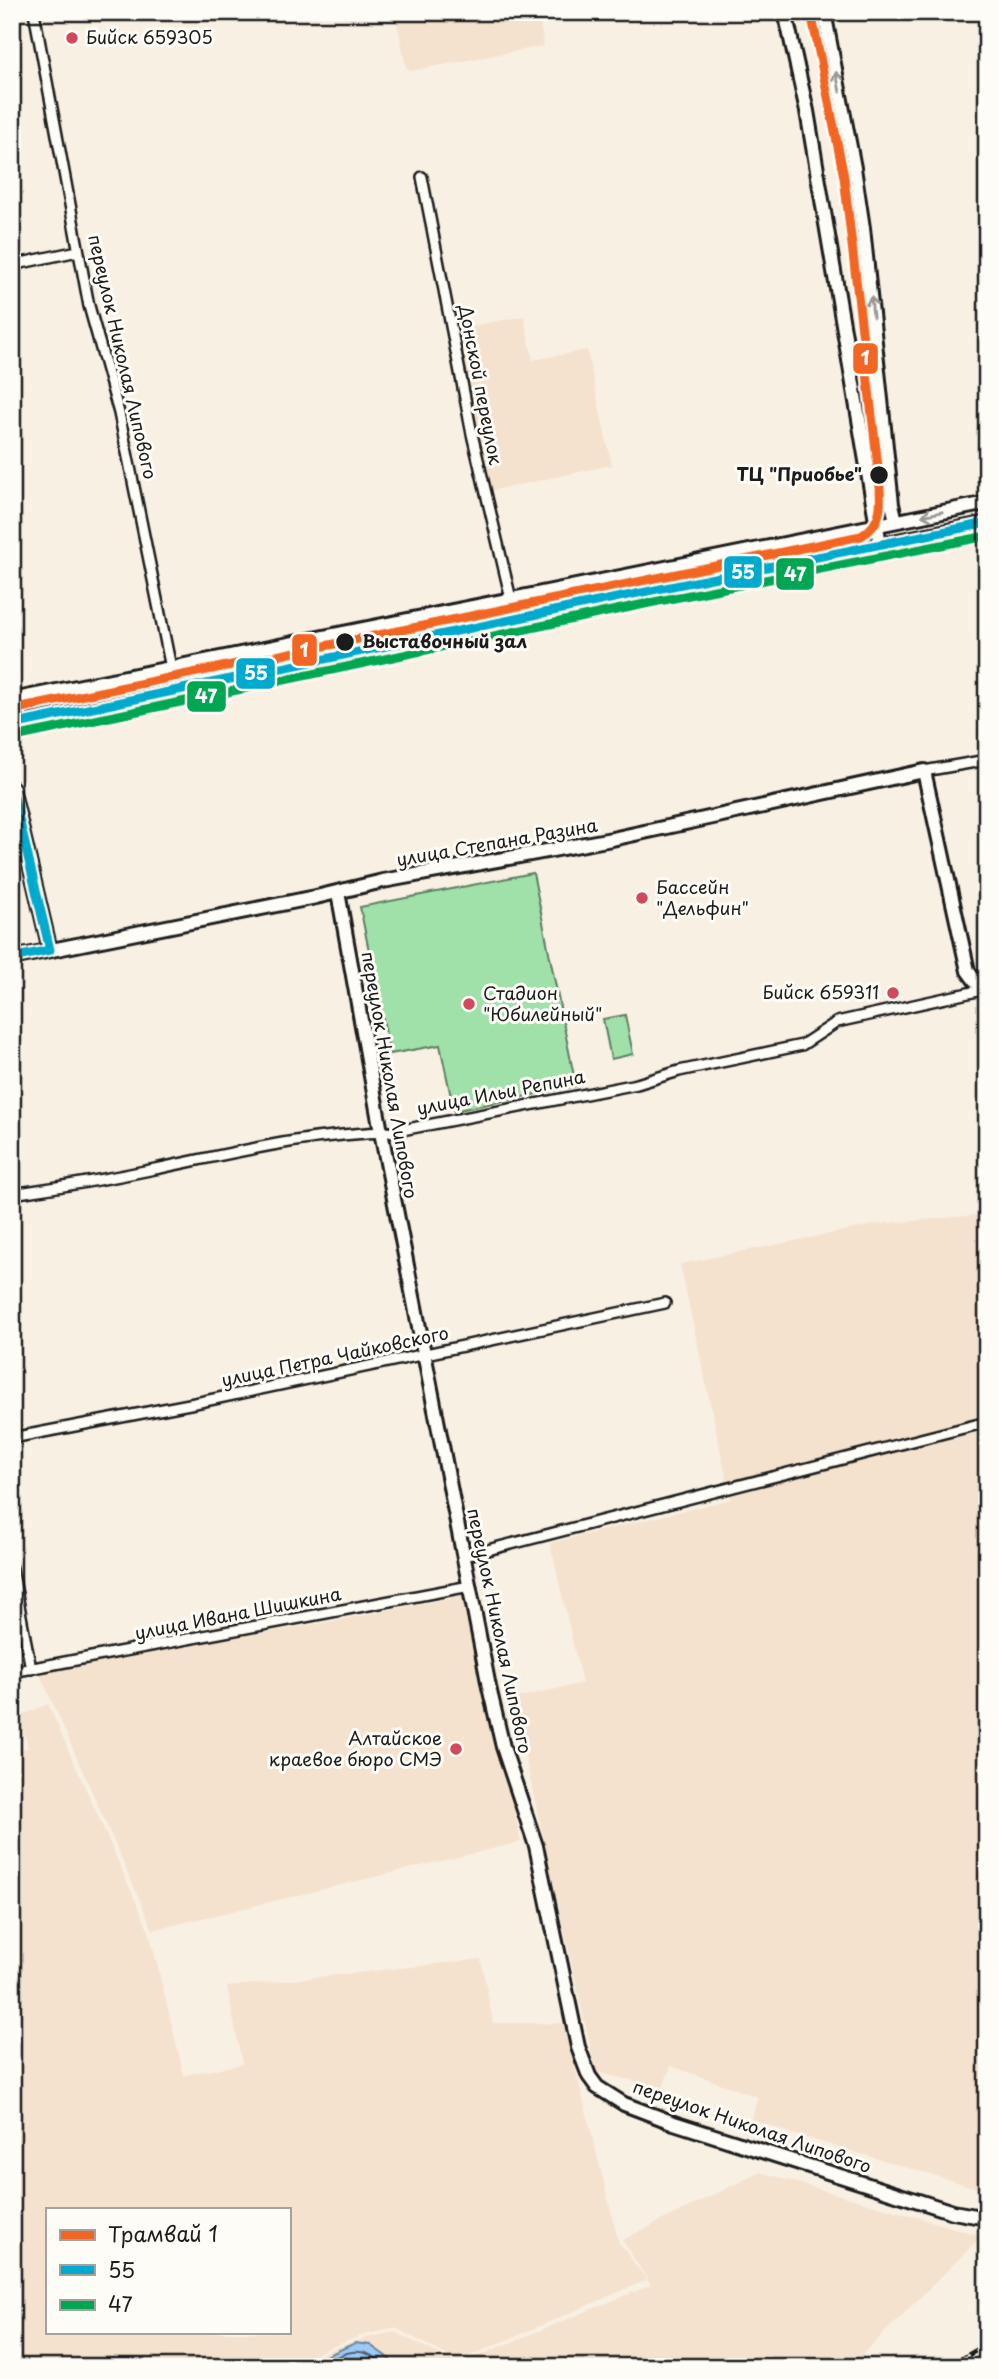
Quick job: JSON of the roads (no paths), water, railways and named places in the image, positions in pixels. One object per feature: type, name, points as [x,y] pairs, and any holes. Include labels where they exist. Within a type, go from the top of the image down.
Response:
[{"type":"street","name":"переулок Николая Липового","points":[[34,12],[89,306],[119,414],[171,668]]},
{"type":"street","points":[[785,12],[807,111],[880,544]]},
{"type":"street","points":[[824,12],[855,168],[896,521]]},
{"type":"street","name":"Донской переулок","points":[[422,177],[472,434],[512,599]]},
{"type":"street","points":[[12,265],[78,251]]},
{"type":"street","points":[[12,700],[987,503]]},
{"type":"street","points":[[12,724],[987,523]]},
{"type":"street","points":[[171,668],[177,690]]},
{"type":"street","name":"улица Степана Разина","points":[[12,958],[383,881],[612,839],[924,771],[987,760]]},
{"type":"street","points":[[924,771],[968,971],[985,991]]},
{"type":"street","points":[[12,788],[50,950]]},
{"type":"street","name":"переулок Николая Липового","points":[[338,892],[381,1132],[503,1747],[536,1846],[578,2047],[592,2082],[624,2104],[674,2123],[953,2212],[987,2218]]},
{"type":"street","name":"улица Ильи Репина","points":[[12,1194],[153,1170],[262,1146],[365,1132],[392,1132],[637,1084],[680,1071],[802,1045],[837,1022],[985,991]]},
{"type":"street","name":"улица Петра Чайковского","points":[[12,1438],[200,1402],[665,1303]]},
{"type":"street","points":[[464,1556],[987,1422]]},
{"type":"street","points":[[12,1568],[32,1669]]},
{"type":"street","name":"улица Ивана Шишкина","points":[[12,1672],[470,1586]]},
{"type":"water","points":[[355,2343],[370,2345],[390,2359],[387,2367],[302,2367]]},
{"type":"tram line","name":"1","points":[[12,710],[861,536],[869,531],[880,510],[879,475],[844,177],[811,12]]},
{"type":"tram line","points":[[12,715],[862,541],[870,537],[882,520],[886,490],[850,178],[817,12]]},
{"type":"railway","points":[[948,2367],[987,2344]]},
{"type":"place","name":"Бийск 659305","points":[[72,38]]},
{"type":"place","name":"ТЦ \"Приобье\"","points":[[879,475]]},
{"type":"place","name":"Выставочный зал","points":[[345,642]]},
{"type":"place","name":"Бассейн \"Дельфин\"","points":[[642,898]]},
{"type":"place","name":"Бийск 659311","points":[[893,993]]},
{"type":"place","name":"Стадион \"Юбилейный\"","points":[[469,1004]]},
{"type":"place","name":"Алтайское краевое бюро СМЭ","points":[[456,1749]]}]
